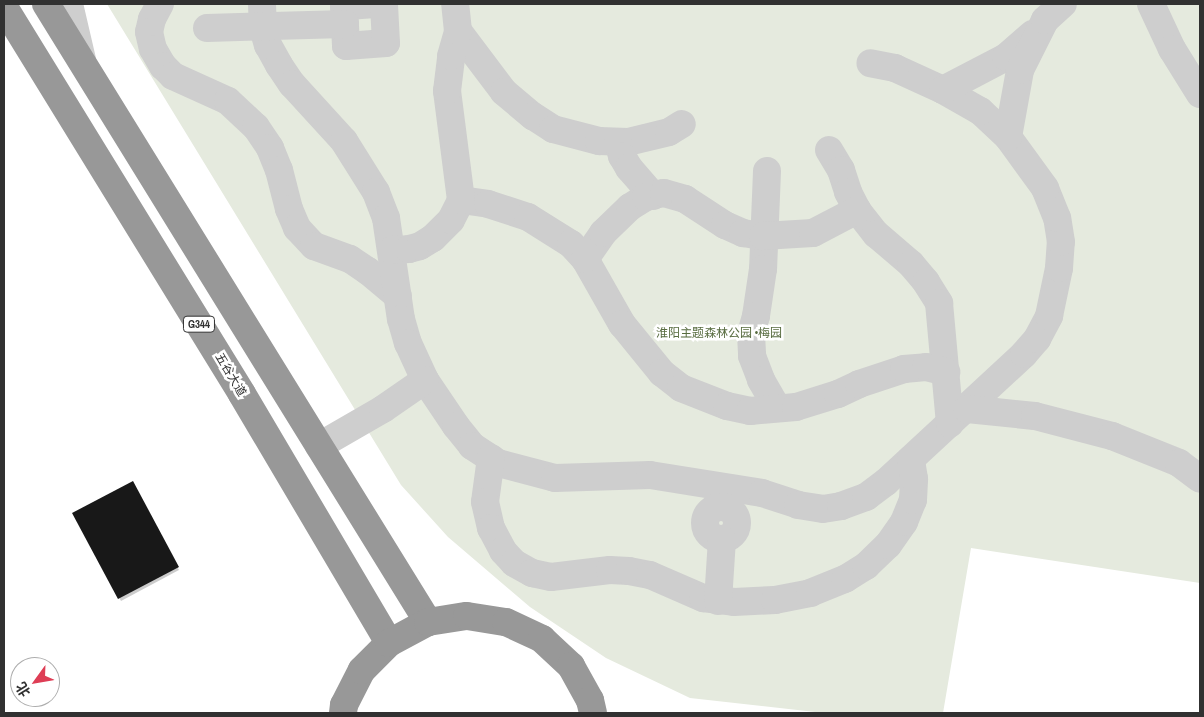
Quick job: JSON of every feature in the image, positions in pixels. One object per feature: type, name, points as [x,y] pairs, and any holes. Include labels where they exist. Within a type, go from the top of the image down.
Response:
[{"type":"highway","points":[[46,4],[428,622]]},
{"type":"highway","name":"五谷大道","points":[[4,7],[242,394],[389,643]]},
{"type":"highway","points":[[343,713],[344,705],[362,670],[389,643],[428,622],[467,616],[506,622],[542,639],[571,666],[590,700],[594,713]]},
{"type":"street","points":[[69,4],[83,64]]},
{"type":"street","points":[[160,4],[152,19],[149,32],[153,49],[163,66],[173,76],[228,102],[256,127],[270,148],[279,170],[289,209],[297,228],[314,246],[350,259],[398,296]]},
{"type":"street","points":[[375,4],[344,6],[346,46],[386,44],[384,4]]},
{"type":"street","points":[[392,250],[420,246],[433,238],[451,220],[461,200],[447,91],[451,56],[458,31],[456,4]]},
{"type":"street","points":[[1151,4],[1172,49],[1200,94]]},
{"type":"street","points":[[944,90],[1006,57],[1025,42],[1054,12]]},
{"type":"street","points":[[1008,137],[1020,70],[1054,12]]},
{"type":"street","points":[[207,28],[262,16],[345,24]]},
{"type":"street","points":[[262,16],[268,45],[279,65],[292,84],[344,141],[376,192],[386,218],[401,319],[408,343],[425,380],[472,446],[498,463],[525,472],[555,478],[650,475],[724,497],[762,493],[823,509],[841,506],[866,497],[958,416],[1037,339],[1049,316],[1059,268],[1061,242],[1057,218],[1045,188],[1008,137],[980,111],[944,90],[895,68],[870,63]]},
{"type":"street","points":[[458,31],[504,92],[532,116],[554,129],[599,141],[618,142],[648,138],[682,124]]},
{"type":"street","points":[[618,142],[622,156],[629,168],[653,196]]},
{"type":"street","points":[[829,150],[841,170],[848,192],[857,210],[876,234],[911,264],[926,282],[939,303],[946,372],[958,416]]},
{"type":"street","points":[[767,170],[763,236],[764,269],[751,341],[752,356],[761,380],[776,408]]},
{"type":"street","points":[[585,259],[603,233],[630,207],[664,193],[685,199],[725,225],[743,232],[763,236],[813,233],[857,210]]},
{"type":"street","points":[[461,200],[488,204],[528,217],[571,244],[585,259],[622,324],[662,373],[681,388],[727,406],[750,411],[796,407],[904,369],[926,368],[946,372]]},
{"type":"street","points":[[319,446],[383,409],[425,380]]},
{"type":"street","points":[[958,416],[1035,416],[1112,436],[1179,463],[1200,478]]},
{"type":"street","points":[[491,458],[484,502],[490,528],[503,551],[514,563],[532,572],[551,577],[610,570],[636,572],[650,575],[703,598],[734,602],[775,600],[810,593],[845,579],[866,566],[888,545],[904,522],[913,500],[914,479],[911,459]]},
{"type":"street","points":[[718,600],[722,539],[732,535],[738,526],[736,515],[728,508],[724,497]]},
{"type":"green space","name":"淮阳主题森林公园 •梅园","points":[[107,4],[1200,4],[1200,583],[971,548],[943,713],[824,713],[690,698],[606,658],[530,607],[448,537],[401,485]]},
{"type":"building","points":[[133,481],[179,567],[118,599],[72,513]]}]
